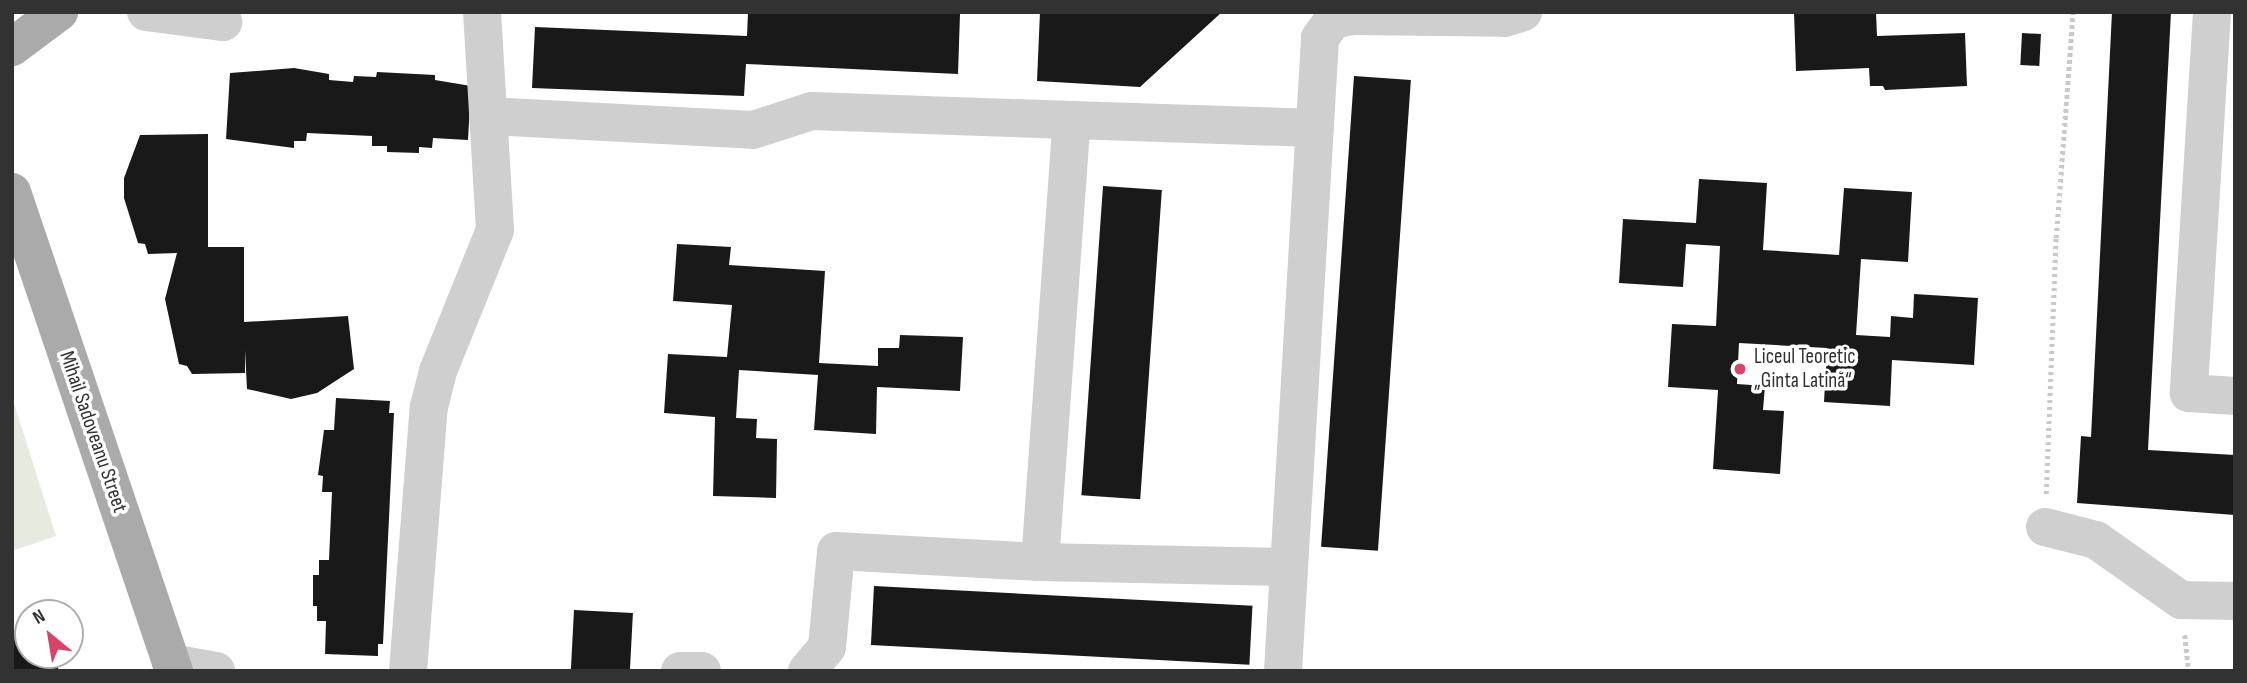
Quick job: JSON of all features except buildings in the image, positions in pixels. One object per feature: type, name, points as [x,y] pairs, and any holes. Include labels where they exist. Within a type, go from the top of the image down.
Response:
[{"type":"main road","points":[[12,47],[60,12]]},
{"type":"main road","name":"Mihail Sadoveanu Street","points":[[12,192],[173,667]]},
{"type":"lane","points":[[146,12],[223,22]]},
{"type":"lane","points":[[408,671],[429,407],[438,370],[495,230],[482,12]]},
{"type":"lane","points":[[1283,671],[1320,38],[1334,20],[1352,16],[1505,18],[1523,12]]},
{"type":"lane","points":[[2212,12],[2189,393],[2235,396]]},
{"type":"lane","points":[[488,116],[753,130],[812,111],[1315,128]]},
{"type":"lane","points":[[1040,562],[1072,120]]},
{"type":"lane","points":[[2045,527],[2096,540],[2181,600],[2235,601]]},
{"type":"lane","points":[[807,671],[827,647],[836,551],[1040,562],[1289,568]]},
{"type":"lane","points":[[173,667],[216,671]]},
{"type":"lane","points":[[680,671],[702,671]]},
{"type":"path","points":[[2045,527],[2056,238],[2073,12]]},
{"type":"shaded area","points":[[12,397],[56,536],[12,551]]},
{"type":"place","name":"Liceul Teoretic „Ginta Latină“","points":[[1740,369]]}]
